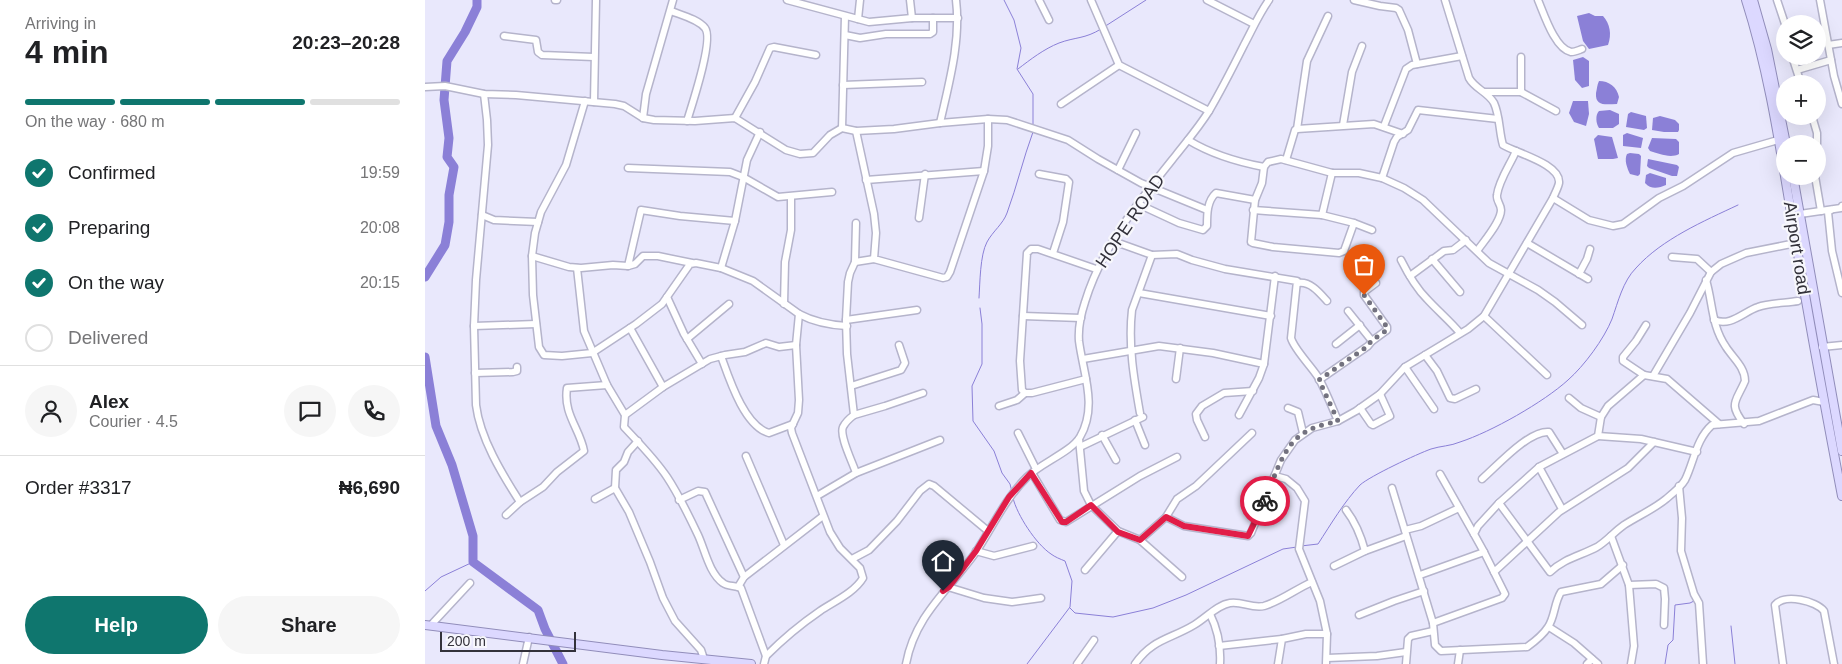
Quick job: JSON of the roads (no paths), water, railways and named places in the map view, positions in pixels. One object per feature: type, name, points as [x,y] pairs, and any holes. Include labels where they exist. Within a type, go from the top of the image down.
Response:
[{"type":"main road","name":"Airport road","points":[[1746,0],[1776,112]]},
{"type":"main road","name":"Airport road","points":[[1753,0],[1767,49],[1776,112]]},
{"type":"main road","name":"Airport road","points":[[1786,185],[1796,243],[1823,347],[1842,451]]},
{"type":"main road","name":"Airport road","points":[[1795,185],[1824,402],[1842,496]]},
{"type":"main road","points":[[428,625],[751,664]]},
{"type":"street","points":[[594,102],[596,0]]},
{"type":"street","points":[[643,118],[646,94],[673,0]]},
{"type":"street","points":[[787,0],[810,3],[845,16],[869,22],[912,18],[958,18]]},
{"type":"street","points":[[857,19],[860,0]]},
{"type":"street","points":[[910,0],[912,18]]},
{"type":"street","points":[[940,123],[951,74],[958,18],[956,0]]},
{"type":"street","points":[[1039,0],[1049,20]]},
{"type":"street","points":[[1091,0],[1119,65],[1209,111]]},
{"type":"street","points":[[1207,0],[1254,24]]},
{"type":"street","name":"HOPE ROAD","points":[[906,664],[911,643],[923,618],[939,595],[949,587],[976,551],[1015,489],[1034,471],[1062,453],[1079,438],[1085,426],[1089,407],[1087,379],[1079,337],[1081,318],[1096,269],[1138,204],[1209,111],[1254,24],[1269,0]]},
{"type":"street","points":[[1354,0],[1399,10],[1408,30],[1417,64]]},
{"type":"street","points":[[1166,517],[1184,526],[1248,536],[1287,451],[1295,440],[1312,428],[1338,421],[1361,408],[1380,394],[1405,367],[1484,316],[1553,198],[1559,184],[1559,177],[1555,172],[1543,163],[1503,145],[1493,101],[1473,83],[1462,56],[1445,0]]},
{"type":"street","points":[[1538,0],[1557,42],[1566,50],[1573,52],[1583,49]]},
{"type":"street","points":[[1777,0],[1782,15]]},
{"type":"street","points":[[1820,0],[1831,60],[1842,104]]},
{"type":"street","points":[[671,11],[702,25],[707,29],[709,38],[699,83],[687,121]]},
{"type":"street","points":[[842,128],[845,16]]},
{"type":"street","points":[[1286,160],[1297,129],[1307,61],[1328,16]]},
{"type":"street","points":[[845,35],[860,38],[886,34],[930,34],[933,32],[933,18]]},
{"type":"street","points":[[504,36],[536,40],[538,52],[542,55],[594,57]]},
{"type":"street","points":[[1828,45],[1842,43]]},
{"type":"street","points":[[735,118],[755,82],[770,48],[774,46],[816,55]]},
{"type":"street","points":[[1343,125],[1352,72],[1362,46]]},
{"type":"street","points":[[1384,126],[1406,69],[1417,64],[1462,56]]},
{"type":"street","points":[[1521,57],[1521,92]]},
{"type":"street","points":[[1797,70],[1831,60]]},
{"type":"street","points":[[1061,104],[1119,65]]},
{"type":"street","points":[[1794,65],[1798,75]]},
{"type":"street","points":[[843,85],[922,82]]},
{"type":"street","points":[[425,87],[442,86],[484,94],[621,104],[643,118],[687,121],[735,118],[795,154],[813,153],[830,135],[842,128],[856,131],[900,129],[940,123],[988,120],[1014,121],[1033,129],[1059,136],[1151,188],[1207,210]]},
{"type":"street","points":[[1485,92],[1521,92],[1556,111]]},
{"type":"street","points":[[484,94],[488,144],[476,280],[475,373],[477,413],[484,436],[519,502]]},
{"type":"street","points":[[585,102],[566,165],[538,222],[532,256],[536,324],[539,347],[544,355],[562,356],[592,353],[655,310],[692,263]]},
{"type":"street","points":[[1382,178],[1391,148],[1397,137],[1409,130],[1418,110],[1498,120]]},
{"type":"street","points":[[855,262],[874,259],[943,278],[947,277],[984,171],[988,146],[988,120]]},
{"type":"street","points":[[1297,129],[1374,124],[1403,134]]},
{"type":"street","points":[[856,131],[874,214],[876,233],[874,259]]},
{"type":"street","points":[[721,268],[735,221],[747,160],[760,132]]},
{"type":"street","points":[[1118,170],[1137,133]]},
{"type":"street","points":[[1187,140],[1203,149],[1243,163],[1263,167],[1274,160],[1286,160],[1331,173],[1359,173],[1382,178],[1404,188],[1423,200],[1489,263],[1555,302],[1582,325]]},
{"type":"street","points":[[1553,198],[1589,220],[1613,226],[1623,224],[1659,198],[1683,186],[1733,153],[1776,141]]},
{"type":"street","points":[[1477,251],[1488,236],[1499,215],[1501,209],[1497,196],[1499,187],[1516,152]]},
{"type":"street","points":[[1263,167],[1262,183],[1253,210],[1251,242],[1273,247],[1328,253],[1344,251],[1354,223]]},
{"type":"street","points":[[628,168],[731,172],[775,196],[832,192]]},
{"type":"street","points":[[866,180],[984,171]]},
{"type":"street","points":[[1322,215],[1331,173]]},
{"type":"street","points":[[919,218],[925,174]]},
{"type":"street","points":[[1039,174],[1066,179],[1069,182],[1063,222],[1053,253]]},
{"type":"street","points":[[1816,185],[1821,212]]},
{"type":"street","points":[[1138,204],[1179,223],[1203,230],[1207,226],[1207,210],[1212,196],[1216,193],[1255,200]]},
{"type":"street","points":[[784,304],[785,262],[792,223],[791,196]]},
{"type":"street","points":[[1800,214],[1842,207]]},
{"type":"street","points":[[628,266],[641,210],[735,221]]},
{"type":"street","points":[[1253,210],[1322,215],[1354,223],[1372,230]]},
{"type":"street","points":[[1831,210],[1827,212],[1828,230],[1840,274],[1842,293]]},
{"type":"street","points":[[482,215],[499,221],[538,222]]},
{"type":"street","points":[[854,415],[847,354],[846,323],[849,273],[855,262],[856,223]]},
{"type":"street","points":[[1410,276],[1432,259],[1445,251],[1453,250],[1467,240]]},
{"type":"street","points":[[1113,241],[1152,255],[1177,254],[1218,268],[1275,276],[1295,280],[1297,283],[1305,282],[1327,301]]},
{"type":"street","points":[[1527,243],[1588,279]]},
{"type":"street","points":[[1653,376],[1690,313],[1711,272],[1721,264],[1746,253],[1796,243]]},
{"type":"street","points":[[1025,393],[1020,385],[1020,372],[1028,250],[1035,249],[1053,253],[1096,269]]},
{"type":"street","points":[[1579,274],[1587,259],[1589,249]]},
{"type":"street","points":[[1080,446],[1135,420],[1141,415],[1131,350],[1132,310],[1152,255]]},
{"type":"street","points":[[532,256],[577,268],[628,266],[635,264],[643,256],[658,256],[721,268],[753,281],[799,314],[818,322],[846,323],[917,310]]},
{"type":"street","points":[[1673,257],[1697,259],[1711,272]]},
{"type":"street","points":[[1432,259],[1460,292]]},
{"type":"street","points":[[1401,260],[1426,298],[1451,321],[1460,333]]},
{"type":"street","points":[[577,268],[584,331],[607,385],[625,415],[624,427],[667,477],[697,533],[711,568],[724,584],[741,588],[766,656]]},
{"type":"street","points":[[1239,415],[1253,391],[1264,364],[1275,276]]},
{"type":"street","points":[[1706,280],[1714,320],[1726,348],[1743,370],[1745,376],[1745,381],[1734,405],[1735,412],[1744,424]]},
{"type":"street","points":[[1297,283],[1291,338],[1319,380],[1338,421]]},
{"type":"street","points":[[1319,380],[1368,346],[1371,341],[1387,328],[1363,292],[1376,283]]},
{"type":"street","points":[[1139,293],[1271,316]]},
{"type":"street","points":[[667,297],[702,364]]},
{"type":"street","points":[[1714,320],[1721,322],[1733,320],[1757,307],[1798,301]]},
{"type":"street","points":[[687,338],[729,304]]},
{"type":"street","points":[[1348,311],[1371,341]]},
{"type":"street","points":[[764,664],[766,656],[779,643],[861,581],[863,574],[860,568],[840,548],[830,532],[792,434],[791,428],[798,412],[799,400],[796,345],[799,314]]},
{"type":"street","points":[[1023,316],[1081,318]]},
{"type":"street","points":[[1484,316],[1547,375]]},
{"type":"street","points":[[475,326],[536,324]]},
{"type":"street","points":[[1336,344],[1359,325]]},
{"type":"street","points":[[1646,325],[1637,341],[1623,357],[1623,361],[1644,375],[1667,379],[1719,424]]},
{"type":"street","points":[[630,328],[663,387]]},
{"type":"street","points":[[625,415],[663,387],[702,364],[721,356],[745,352],[768,343],[779,347],[796,345]]},
{"type":"street","points":[[851,386],[901,370],[905,363],[899,345]]},
{"type":"street","points":[[1823,347],[1842,345]]},
{"type":"street","points":[[1083,359],[1159,346],[1180,348],[1264,364]]},
{"type":"street","points":[[1175,379],[1180,348]]},
{"type":"street","points":[[1425,354],[1437,371],[1449,398],[1455,399],[1476,389]]},
{"type":"street","points":[[721,356],[732,388],[753,422],[769,433],[793,424]]},
{"type":"street","points":[[475,373],[513,372],[517,371],[517,367]]},
{"type":"street","points":[[1405,367],[1434,409]]},
{"type":"street","points":[[1599,436],[1601,417],[1608,406],[1644,375]]},
{"type":"street","points":[[999,406],[1017,400],[1025,393],[1087,379]]},
{"type":"street","points":[[507,515],[519,502],[543,487],[557,472],[584,451],[570,418],[566,396],[567,388],[607,385]]},
{"type":"street","points":[[1205,437],[1196,414],[1201,406],[1224,393],[1253,391]]},
{"type":"street","points":[[856,473],[842,430],[843,426],[854,415],[923,393]]},
{"type":"street","points":[[1361,408],[1373,425],[1390,416],[1380,394]]},
{"type":"street","points":[[1569,398],[1581,408],[1601,417]]},
{"type":"street","points":[[1499,503],[1551,572],[1560,563],[1584,554],[1611,536],[1622,526],[1666,499],[1684,482],[1700,441],[1712,425],[1744,424],[1759,421],[1813,400],[1824,402]]},
{"type":"street","points":[[1288,408],[1298,412],[1303,433]]},
{"type":"street","points":[[1135,420],[1145,445]]},
{"type":"street","points":[[1482,479],[1536,434],[1549,432],[1563,454]]},
{"type":"street","points":[[1018,433],[1034,471],[1062,522],[1066,522],[1140,476],[1177,457]]},
{"type":"street","points":[[1140,540],[1166,517],[1177,500],[1197,486],[1253,433]]},
{"type":"street","points":[[1103,435],[1116,460]]},
{"type":"street","points":[[1474,534],[1478,526],[1499,503],[1539,467],[1599,436],[1641,439],[1697,452]]},
{"type":"street","points":[[1079,438],[1084,492],[1091,505],[1118,532],[1140,540],[1182,577]]},
{"type":"street","points":[[817,496],[856,473],[940,440]]},
{"type":"street","points":[[638,441],[628,452],[624,462],[616,470],[615,488],[629,512],[670,612],[701,650],[704,659]]},
{"type":"street","points":[[1494,572],[1562,509],[1628,468],[1654,442]]},
{"type":"street","points":[[746,456],[784,545]]},
{"type":"street","points":[[1539,467],[1562,509]]},
{"type":"street","points":[[1406,664],[1408,639],[1411,636],[1501,598],[1505,594],[1504,589],[1440,474]]},
{"type":"street","points":[[1275,476],[1286,479],[1297,488],[1305,501],[1300,546],[1320,601],[1327,634],[1327,661],[1406,652]]},
{"type":"street","points":[[852,559],[869,550],[897,521],[920,491],[929,484],[934,486],[988,531]]},
{"type":"street","points":[[1679,486],[1682,518],[1681,551],[1694,594],[1699,603],[1703,664]]},
{"type":"street","points":[[595,500],[615,488]]},
{"type":"street","points":[[1393,488],[1405,533],[1425,591],[1437,649],[1441,651],[1527,647],[1549,627],[1557,598],[1561,592],[1601,584],[1623,565]]},
{"type":"street","points":[[679,500],[697,491],[705,492],[744,577]]},
{"type":"street","points":[[1334,566],[1459,508]]},
{"type":"street","points":[[1346,510],[1353,519],[1365,551]]},
{"type":"street","points":[[738,587],[744,577],[823,516]]},
{"type":"street","points":[[1085,570],[1118,532]]},
{"type":"street","points":[[1611,536],[1629,586],[1633,646],[1631,664]]},
{"type":"street","points":[[976,551],[994,556],[1033,546]]},
{"type":"street","points":[[1420,575],[1483,552]]},
{"type":"street","points":[[1135,664],[1148,649],[1159,641],[1193,625],[1229,603],[1255,607],[1266,606],[1312,582]]},
{"type":"street","points":[[428,625],[470,583]]},
{"type":"street","points":[[1629,586],[1656,584],[1664,588],[1664,625]]},
{"type":"street","points":[[949,587],[984,598],[1012,602],[1041,598]]},
{"type":"street","points":[[1359,616],[1394,601],[1425,591]]},
{"type":"street","points":[[1783,664],[1775,605],[1783,600],[1793,599],[1810,602],[1820,606],[1824,611],[1834,664]]},
{"type":"street","points":[[1210,614],[1215,624],[1220,664]]},
{"type":"street","points":[[1549,627],[1574,643],[1598,664]]},
{"type":"street","points":[[1219,646],[1282,640],[1306,634],[1327,634]]},
{"type":"street","points":[[523,664],[529,637]]},
{"type":"street","points":[[1077,664],[1094,640]]},
{"type":"street","points":[[1279,664],[1282,640]]},
{"type":"street","points":[[1458,664],[1459,650]]},
{"type":"street","points":[[1587,664],[1593,659]]},
{"type":"waterway","points":[[425,277],[445,245],[449,222],[449,195],[454,167],[447,157],[449,138],[444,100],[447,61],[465,32],[477,7],[477,0]]},
{"type":"waterway","points":[[1004,0],[1014,20],[1021,48],[1017,69],[1033,94],[1033,126]]},
{"type":"waterway","points":[[1104,27],[1146,0]]},
{"type":"waterway","points":[[1018,69],[1053,45],[1090,35],[1101,29]]},
{"type":"waterway","points":[[979,298],[983,254],[989,238],[1007,213],[1033,132]]},
{"type":"waterway","points":[[1301,546],[1318,544],[1338,513],[1360,485],[1373,476],[1434,448],[1457,443],[1487,431],[1531,407],[1558,389],[1581,367],[1599,343],[1612,319],[1624,285],[1631,273],[1658,248],[1698,224],[1738,205]]},
{"type":"waterway","points":[[980,308],[982,364],[972,386],[973,421],[994,451],[1002,473],[1010,484],[1012,492]]},
{"type":"waterway","points":[[425,357],[436,426],[452,465],[473,536],[473,562],[538,610],[545,629],[563,664]]},
{"type":"waterway","points":[[1013,498],[1019,513],[1033,536],[1051,554],[1065,561],[1072,581],[1070,607],[1027,664]]},
{"type":"waterway","points":[[1070,608],[1075,613],[1113,617],[1153,608],[1186,595],[1283,549],[1297,547]]},
{"type":"waterway","points":[[425,591],[441,577],[473,562]]},
{"type":"waterway","points":[[1665,664],[1668,645],[1673,640],[1675,605],[1690,603],[1696,600]]},
{"type":"waterway","points":[[1731,626],[1735,664]]}]
